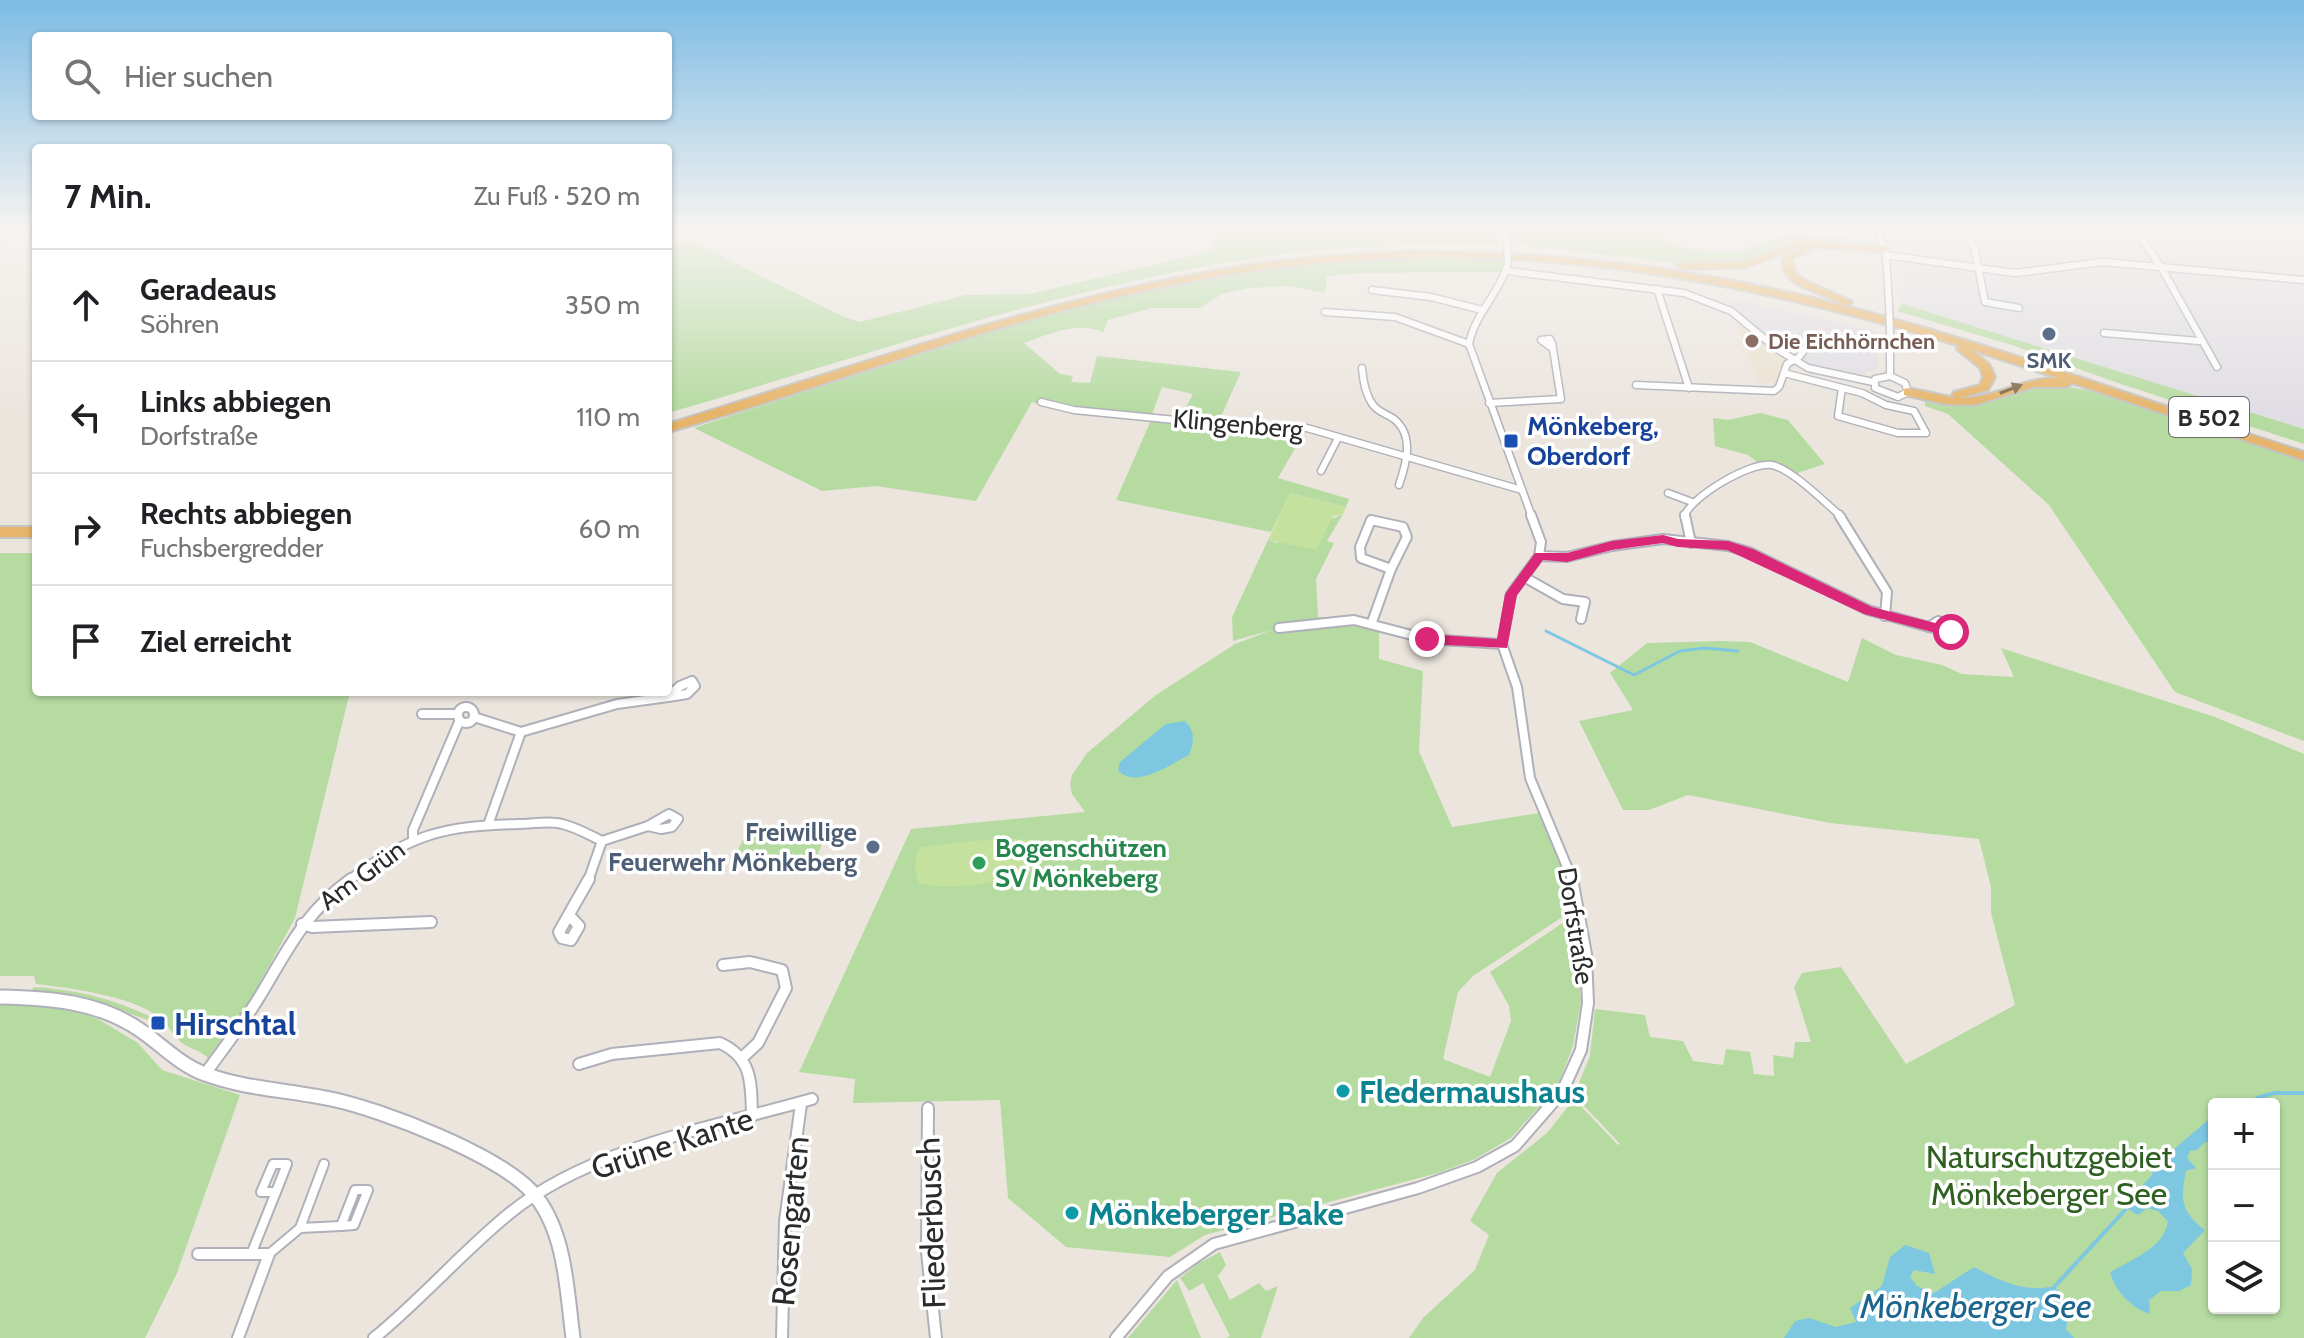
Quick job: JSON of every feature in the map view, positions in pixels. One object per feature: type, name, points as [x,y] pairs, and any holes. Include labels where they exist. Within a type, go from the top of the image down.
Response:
[{"type":"highway","name":"B 502","points":[[672,426],[704,413],[1019,312],[1108,289]]},
{"type":"highway","name":"B 502","points":[[672,419],[704,413],[1097,298],[1139,289]]},
{"type":"highway","name":"B 502","points":[[1754,289],[1934,334],[2304,456]]},
{"type":"highway","name":"B 502","points":[[1788,289],[1851,304],[2015,352],[2304,448]]},
{"type":"highway","points":[[1817,289],[1851,304]]},
{"type":"highway","points":[[1908,390],[1959,395],[1984,387],[1989,377],[1975,357],[1934,334]]},
{"type":"highway","points":[[1908,390],[1965,402],[1984,400],[2035,382],[2063,382],[2116,393]]},
{"type":"highway","points":[[0,532],[32,532]]},
{"type":"highway","points":[[0,541],[32,541]]},
{"type":"street","points":[[1497,289],[1472,328],[1469,344],[1538,528],[1539,556],[1567,557],[1612,546],[1663,539],[1728,546],[1749,552],[1885,616],[1929,627]]},
{"type":"street","points":[[1657,289],[1689,388]]},
{"type":"street","points":[[1660,289],[1684,293],[1731,311],[1793,360],[1808,368],[1873,382],[1889,396],[1898,397],[1908,390],[1890,376],[1878,377],[1873,382]]},
{"type":"street","points":[[1889,289],[1890,376]]},
{"type":"street","points":[[1983,289],[1985,302],[2019,308]]},
{"type":"street","points":[[2173,289],[2199,341],[2217,367]]},
{"type":"street","points":[[1372,290],[1431,297],[1482,310]]},
{"type":"street","points":[[1325,312],[1395,317],[1469,344]]},
{"type":"street","points":[[2104,333],[2199,341]]},
{"type":"street","points":[[1636,385],[1774,391],[1779,387],[1787,364],[1811,341]]},
{"type":"street","points":[[1489,403],[1561,399],[1552,348]]},
{"type":"street","points":[[1362,368],[1363,385],[1374,407],[1401,424],[1409,457],[1399,485]]},
{"type":"street","points":[[1784,373],[1862,393],[1886,405],[1914,411],[1926,433],[1898,433],[1838,416],[1842,388]]},
{"type":"street","name":"Klingenberg","points":[[1041,402],[1074,410],[1226,425],[1293,425],[1522,490]]},
{"type":"street","points":[[1321,471],[1338,438]]},
{"type":"street","points":[[1691,543],[1684,518],[1692,502],[1718,484],[1762,465],[1773,465],[1831,506],[1851,530],[1887,592],[1885,616]]},
{"type":"street","points":[[1668,493],[1692,502]]},
{"type":"street","points":[[1372,622],[1407,532],[1382,520],[1371,520],[1357,550],[1359,556],[1364,561],[1391,569]]},
{"type":"street","name":"Dorfstraße","points":[[1116,1338],[1168,1276],[1214,1244],[1418,1188],[1477,1167],[1515,1146],[1562,1092],[1581,1050],[1588,1003],[1586,954],[1574,883],[1530,778],[1517,687],[1502,644],[1511,594],[1539,556]]},
{"type":"street","points":[[1524,577],[1563,599],[1585,602],[1581,619]]},
{"type":"street","points":[[1279,628],[1354,620],[1372,622],[1427,639],[1502,644]]},
{"type":"street","points":[[413,839],[413,830],[458,718],[472,708],[474,717],[521,732],[617,704],[668,697]]},
{"type":"street","points":[[422,714],[458,718]]},
{"type":"street","points":[[488,825],[521,732]]},
{"type":"street","name":"Am Grün","points":[[205,1074],[257,1001],[302,924],[330,894],[357,873],[413,839],[434,832],[488,825],[561,823],[602,841]]},
{"type":"street","points":[[569,915],[594,870],[602,841],[648,826]]},
{"type":"street","points":[[302,924],[312,927],[431,922]]},
{"type":"street","points":[[723,965],[750,962],[782,970],[786,979],[786,988],[758,1043],[744,1056]]},
{"type":"street","points":[[0,997],[86,1004],[117,1016],[179,1063],[205,1074],[342,1101],[454,1144],[517,1179],[536,1196],[549,1220],[559,1250],[573,1338]]},
{"type":"street","points":[[579,1064],[612,1054],[720,1043],[736,1048],[744,1056],[752,1116]]},
{"type":"street","name":"Grüne Kante","points":[[374,1338],[405,1313],[510,1213],[536,1196],[622,1153],[806,1102]]},
{"type":"street","name":"Rosengarten","points":[[782,1338],[781,1271],[786,1203],[806,1102]]},
{"type":"street","name":"Fliederbusch","points":[[928,1108],[928,1262],[936,1338]]},
{"type":"street","points":[[238,1338],[269,1254],[300,1228],[324,1164]]},
{"type":"street","points":[[300,1228],[341,1226],[354,1225],[368,1190],[355,1190],[341,1226]]},
{"type":"street","points":[[252,1252],[276,1192]]},
{"type":"street","points":[[198,1254],[269,1254]]},
{"type":"shaded area","points":[[1903,289],[2304,289],[2304,429],[1902,304]]},
{"type":"shaded area","points":[[1731,299],[1875,331],[1878,368],[1863,374],[1810,365],[1780,348],[1730,308]]},
{"type":"shaded area","name":"Die Eichhörnchen","points":[[1740,324],[1784,360],[1777,383],[1759,383],[1737,325]]},
{"type":"green space","points":[[672,289],[789,289],[860,322],[966,295],[1030,294],[1049,289],[1099,289],[952,328],[672,412]]},
{"type":"green space","points":[[1148,289],[1242,289],[1222,294],[1200,308],[1152,308],[1108,320],[1103,332],[1073,328],[1024,343],[1060,374],[1073,376],[1071,382],[1090,383],[1097,356],[1241,372],[1218,423],[1306,429],[1278,478],[1349,499],[1346,507],[1290,493],[1271,532],[1116,500],[1152,418],[1066,412],[1032,402],[976,501],[876,486],[822,491],[694,428],[1005,326]],"holes":[[[1162,387],[1193,394],[1180,418],[1213,422],[1153,418]]]},
{"type":"green space","points":[[1902,304],[2304,429],[2304,444],[2012,345],[1897,311]]},
{"type":"green space","points":[[2055,384],[2100,393],[2304,460],[2304,741],[2175,692],[2049,505],[1948,414],[1925,406],[1925,397],[1969,404],[1985,403],[2018,389]]},
{"type":"green space","points":[[1760,413],[1788,420],[1825,464],[1794,474],[1777,465],[1757,462],[1748,455],[1715,446],[1713,418],[1728,420]]},
{"type":"green space","points":[[1290,493],[1346,507],[1343,514],[1333,516],[1316,550],[1268,540]]},
{"type":"green space","points":[[1343,514],[1327,541],[1334,543],[1316,579],[1318,617],[1325,617],[1326,623],[1379,624],[1379,659],[1423,671],[1419,751],[1452,827],[1539,813],[1560,860],[1571,897],[1573,910],[1473,976],[1458,992],[1443,1059],[1490,1077],[1511,1021],[1509,1006],[1490,972],[1573,916],[1581,1001],[1573,1046],[1557,1087],[1511,1138],[1473,1160],[1438,1173],[1205,1235],[1170,1257],[1066,1247],[1008,1198],[1000,1100],[853,1103],[855,1079],[799,1072],[911,829],[1085,812],[1072,794],[1070,784],[1072,775],[1087,753],[1156,695],[1235,644],[1272,630],[1233,641],[1232,617],[1268,540],[1277,543]]},
{"type":"green space","points":[[0,553],[32,553],[32,696],[349,696],[295,918],[250,1001],[208,1058],[182,1043],[161,1019],[135,1004],[102,994],[36,984],[34,976],[0,976]]},
{"type":"green space","name":"Naturschutzgebiet Mönkeberger See","points":[[1862,638],[1896,655],[1942,665],[1962,674],[2014,677],[2001,648],[2215,717],[2304,754],[2304,1338],[1409,1338],[1423,1318],[1475,1270],[1489,1235],[1470,1221],[1497,1173],[1547,1133],[1574,1099],[1620,1144],[1574,1095],[1590,1056],[1595,1009],[1645,1015],[1650,1037],[1683,1041],[1693,1061],[1723,1065],[1726,1049],[1750,1052],[1754,1074],[1774,1076],[1773,1055],[1793,1058],[1795,1042],[1811,1042],[1794,987],[1802,973],[1841,967],[1906,1064],[2015,1005],[1991,913],[1991,887],[1979,839],[1830,823],[1688,795],[1649,810],[1623,810],[1579,721],[1633,710],[1610,673],[1647,643],[1750,642],[1848,682]]},
{"type":"green space","points":[[752,822],[826,836],[814,862],[787,857],[781,870],[733,859]]},
{"type":"green space","name":"Bogenschützen SV Mönkeberg","points":[[1003,838],[1038,841],[1047,858],[1022,874],[987,883],[933,886],[919,883],[915,864],[921,847]]},
{"type":"green space","points":[[34,987],[94,996],[151,1017],[148,1020],[87,999],[30,992]]},
{"type":"green space","points":[[0,1004],[66,1007],[98,1019],[138,1043],[162,1070],[240,1095],[177,1273],[145,1338],[0,1338]]},
{"type":"green space","points":[[1220,1252],[1226,1265],[1218,1276],[1230,1300],[1259,1283],[1266,1291],[1278,1286],[1261,1338],[1226,1338],[1230,1336],[1203,1283],[1189,1291],[1180,1278]]},
{"type":"green space","points":[[1177,1280],[1201,1338],[1128,1338]]},
{"type":"water","points":[[1185,721],[1193,737],[1189,755],[1143,776],[1125,775],[1118,770],[1120,762],[1166,724]]},
{"type":"water","points":[[2208,1120],[2208,1142],[2190,1151],[2187,1158],[2196,1168],[2186,1171],[2183,1190],[2187,1211],[2205,1230],[2183,1253],[2192,1269],[2191,1285],[2179,1291],[2161,1291],[2149,1300],[2150,1314],[2136,1308],[2125,1298],[2110,1272],[2154,1246],[2165,1230],[2168,1221],[2158,1211],[2148,1208],[2138,1215],[2123,1206],[2152,1175],[2153,1167]]},
{"type":"water","name":"Mönkeberger See","points":[[1905,1245],[1929,1253],[1935,1274],[1914,1270],[1910,1277],[1917,1286],[1934,1293],[1974,1267],[2022,1287],[2055,1286],[2069,1313],[2066,1329],[2074,1338],[1784,1338],[1795,1321],[1809,1318],[1836,1327],[1856,1322],[1850,1308],[1882,1286],[1890,1257]]},
{"type":"waterway","points":[[1546,631],[1634,675],[1680,651],[1705,648],[1738,651]]},
{"type":"waterway","points":[[2257,1098],[2274,1093],[2304,1093]]},
{"type":"waterway","points":[[2055,1286],[2125,1210]]},
{"type":"place","name":"SMK","points":[[2049,334]]},
{"type":"place","name":"Die Eichhörnchen","points":[[1752,341]]},
{"type":"place","name":"Mönkeberg, Oberdorf","points":[[1511,441]]},
{"type":"place","name":"Freiwillige Feuerwehr Mönkeberg","points":[[873,847]]},
{"type":"place","name":"Bogenschützen SV Mönkeberg","points":[[979,863]]},
{"type":"place","name":"Hirschtal","points":[[158,1023]]},
{"type":"place","name":"Fledermaushaus","points":[[1343,1091]]},
{"type":"place","name":"Mönkeberger Bake","points":[[1072,1213]]},
{"type":"route","points":[[1427,639],[1502,644],[1511,594],[1539,556],[1567,557],[1612,546],[1663,539],[1728,546],[1749,552],[1868,610],[1951,632]]}]
